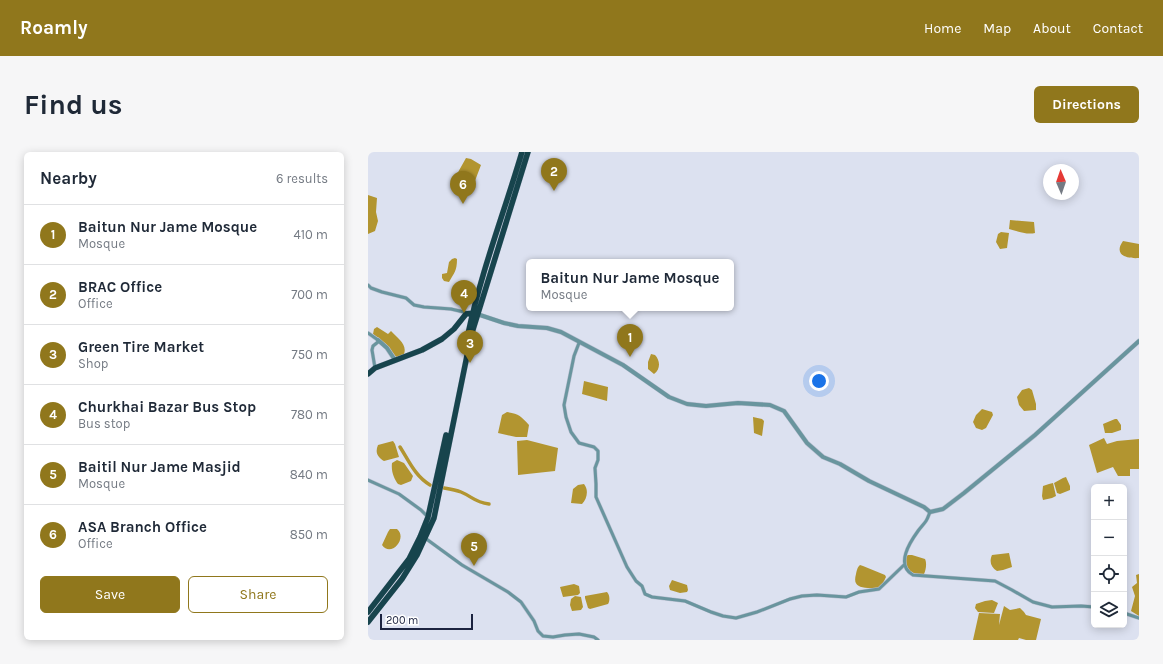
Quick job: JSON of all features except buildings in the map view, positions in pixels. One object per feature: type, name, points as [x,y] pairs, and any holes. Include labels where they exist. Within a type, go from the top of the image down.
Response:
[{"type":"highway","points":[[368,612],[409,559],[428,517],[472,313],[522,152]]},
{"type":"highway","points":[[368,622],[402,579],[417,556],[434,518],[471,336],[472,313],[528,152]]},
{"type":"highway","points":[[368,374],[375,368],[422,350],[442,339],[472,313]]},
{"type":"street","points":[[368,285],[376,290],[406,298],[414,305],[451,308],[518,326],[547,328],[561,332],[579,343],[623,365],[669,397],[687,404],[706,406],[738,404],[770,405],[784,411],[807,444],[822,457],[840,464],[869,481],[924,507],[930,512]]},
{"type":"street","points":[[368,333],[387,348],[394,360]]},
{"type":"street","points":[[375,368],[372,350],[373,346],[378,342],[378,340]]},
{"type":"street","points":[[930,512],[943,509],[1035,435],[1139,341]]},
{"type":"street","points":[[579,343],[574,356],[564,405],[566,417],[571,432],[579,443],[594,447],[598,451],[598,460],[595,468],[596,497],[626,567],[636,581],[642,586],[645,594],[652,597],[685,601],[723,616],[736,618],[757,612],[790,598],[817,595],[846,597],[859,592],[879,589],[904,565]]},
{"type":"street","points":[[368,480],[400,494],[428,517]]},
{"type":"street","points":[[930,512],[907,549],[904,557],[905,569],[913,574],[995,581],[1033,602],[1052,607],[1091,607]]},
{"type":"street","points":[[425,538],[462,565],[521,602],[534,621],[538,631],[543,636],[553,637],[579,634],[594,636],[598,640]]},
{"type":"street","points":[[1127,614],[1139,618]]},
{"type":"shaded area","points":[[466,158],[471,159],[481,165],[470,194],[452,187],[452,183]]},
{"type":"shaded area","points":[[368,195],[377,198],[376,212],[378,221],[375,231],[368,234]]},
{"type":"shaded area","points":[[1010,220],[1034,222],[1035,233],[1025,233],[1009,229]]},
{"type":"shaded area","points":[[1001,232],[1009,233],[1007,248],[1000,249],[996,242],[998,234]]},
{"type":"shaded area","points":[[1123,241],[1139,244],[1139,258],[1126,257],[1121,253],[1120,246]]},
{"type":"shaded area","points":[[455,258],[457,259],[455,272],[449,282],[444,281],[442,274],[447,273],[449,262]]},
{"type":"shaded area","points":[[377,327],[388,334],[391,331],[404,345],[405,349],[403,356],[396,357],[386,344],[373,334],[374,329]]},
{"type":"shaded area","points":[[651,354],[657,357],[659,362],[658,370],[654,374],[648,369],[648,362]]},
{"type":"shaded area","points":[[584,381],[608,387],[607,401],[582,394]]},
{"type":"shaded area","points":[[1029,388],[1032,390],[1036,410],[1024,411],[1019,405],[1017,397],[1022,390]]},
{"type":"shaded area","points":[[982,409],[992,412],[993,415],[986,428],[982,430],[976,428],[973,422],[976,415]]},
{"type":"shaded area","points":[[507,412],[520,416],[529,425],[527,437],[516,437],[498,433],[502,415]]},
{"type":"shaded area","points":[[753,417],[764,421],[762,436],[754,433]]},
{"type":"shaded area","points":[[1117,419],[1121,425],[1121,430],[1112,433],[1105,433],[1103,424]]},
{"type":"shaded area","points":[[1104,438],[1107,444],[1117,441],[1139,439],[1139,469],[1130,469],[1130,476],[1118,476],[1113,467],[1097,473],[1089,445]]},
{"type":"shaded area","points":[[527,440],[558,448],[555,471],[518,475],[517,441]]},
{"type":"shaded area","points":[[393,441],[399,457],[384,461],[377,454],[378,445]]},
{"type":"shaded area","points":[[397,460],[404,463],[413,476],[411,481],[401,485],[398,484],[395,479],[392,469],[392,463]]},
{"type":"shaded area","points":[[1066,477],[1070,490],[1060,494],[1057,493],[1054,483]]},
{"type":"shaded area","points":[[1053,483],[1056,496],[1043,500],[1043,486]]},
{"type":"shaded area","points":[[584,484],[587,492],[584,502],[582,504],[571,503],[573,489],[578,485]]},
{"type":"shaded area","points":[[390,529],[397,529],[401,537],[397,545],[390,549],[382,545]]},
{"type":"shaded area","points":[[1009,553],[1012,567],[997,571],[992,566],[992,555]]},
{"type":"shaded area","points":[[908,555],[925,559],[926,566],[924,574],[914,573],[907,568],[905,557]]},
{"type":"shaded area","points":[[860,565],[885,575],[886,577],[881,586],[878,588],[873,588],[861,587],[857,585],[855,578],[857,569]]},
{"type":"shaded area","points":[[1139,574],[1139,616],[1131,611],[1135,596],[1132,587],[1137,583],[1136,575]]},
{"type":"shaded area","points":[[672,580],[687,585],[687,592],[680,593],[670,590],[669,586]]},
{"type":"shaded area","points":[[574,584],[579,586],[580,593],[578,595],[563,597],[560,587]]},
{"type":"shaded area","points":[[607,592],[609,595],[608,604],[590,609],[588,608],[585,596]]},
{"type":"shaded area","points":[[575,596],[581,597],[583,607],[581,610],[572,611],[570,605],[571,599]]},
{"type":"shaded area","points":[[992,600],[998,603],[994,613],[978,612],[975,608],[976,604]]},
{"type":"shaded area","points":[[1004,606],[1010,610],[1020,608],[1026,615],[1041,619],[1036,640],[1019,638],[1018,640],[973,640],[979,613],[1000,614],[999,625]]},
{"type":"waterway","points":[[400,447],[416,473],[430,485]]},
{"type":"waterway","points":[[444,488],[459,491],[477,501],[489,504]]},
{"type":"place","name":"BRAC Office","points":[[554,191]]},
{"type":"place","name":"ASA Branch Office","points":[[463,204]]},
{"type":"place","name":"Churkhai Bazar Bus Stop","points":[[464,313]]},
{"type":"place","name":"Baitun Nur Jame Mosque","points":[[630,357]]},
{"type":"place","name":"Green Tire Market","points":[[470,363]]},
{"type":"place","name":"Baitil Nur Jame Masjid","points":[[474,566]]}]
